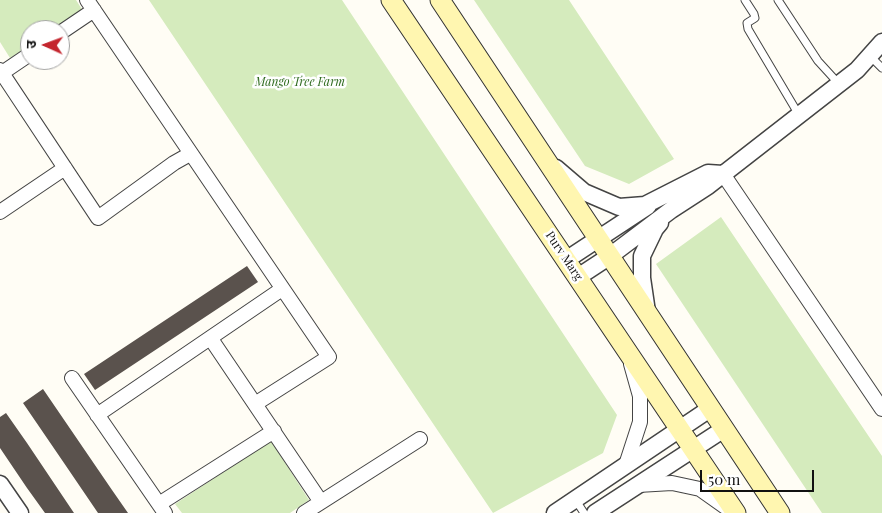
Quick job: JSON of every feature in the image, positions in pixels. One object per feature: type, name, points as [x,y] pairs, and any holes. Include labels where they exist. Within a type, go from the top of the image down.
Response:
[{"type":"main road","name":"Purv Marg","points":[[391,0],[680,429],[734,513]]},
{"type":"main road","points":[[440,0],[780,513]]},
{"type":"street","points":[[70,24],[90,5],[329,357],[255,404]]},
{"type":"street","points":[[566,260],[598,239],[668,202],[708,186],[857,70],[882,42]]},
{"type":"street","points":[[20,60],[1,71],[98,218],[174,163],[190,154]]},
{"type":"street","points":[[545,158],[584,192],[619,207],[668,202]]},
{"type":"street","points":[[0,212],[65,168]]},
{"type":"street","points":[[723,174],[882,409]]},
{"type":"street","points":[[578,277],[610,256],[668,202]]},
{"type":"street","points":[[647,312],[642,278],[642,256],[668,202]]},
{"type":"street","points":[[97,415],[211,339],[282,288]]},
{"type":"street","points":[[211,339],[321,502]]},
{"type":"street","points":[[626,465],[640,422],[640,396],[628,352]]},
{"type":"street","points":[[72,378],[162,509],[274,431]]},
{"type":"street","points":[[555,513],[580,506],[626,465],[710,408]]},
{"type":"street","points":[[595,513],[724,429]]},
{"type":"street","points":[[304,513],[420,439]]},
{"type":"street","points":[[638,485],[672,482],[700,489],[734,513]]},
{"type":"street","points":[[0,484],[20,513]]},
{"type":"lane","points":[[745,0],[755,18],[748,23],[748,29],[799,115]]},
{"type":"lane","points":[[778,0],[818,62],[839,84]]},
{"type":"lane","points":[[870,55],[882,68]]},
{"type":"green space","points":[[0,0],[76,0],[83,11],[69,20],[20,20],[20,52],[10,58],[0,42]]},
{"type":"green space","name":"Mango Tree Farm","points":[[149,0],[342,0],[617,415],[603,453],[493,513]]},
{"type":"green space","points":[[474,0],[569,0],[674,159],[629,184],[585,166]]},
{"type":"green space","points":[[721,217],[882,456],[882,513],[822,513],[656,264]]},
{"type":"green space","points":[[271,441],[309,500],[290,513],[182,513],[175,504]]},
{"type":"building","points":[[247,266],[258,282],[95,390],[84,374]]},
{"type":"building","points":[[43,389],[128,513],[98,513],[23,403]]},
{"type":"building","points":[[6,413],[74,513],[45,513],[27,488],[0,448],[0,417]]}]
